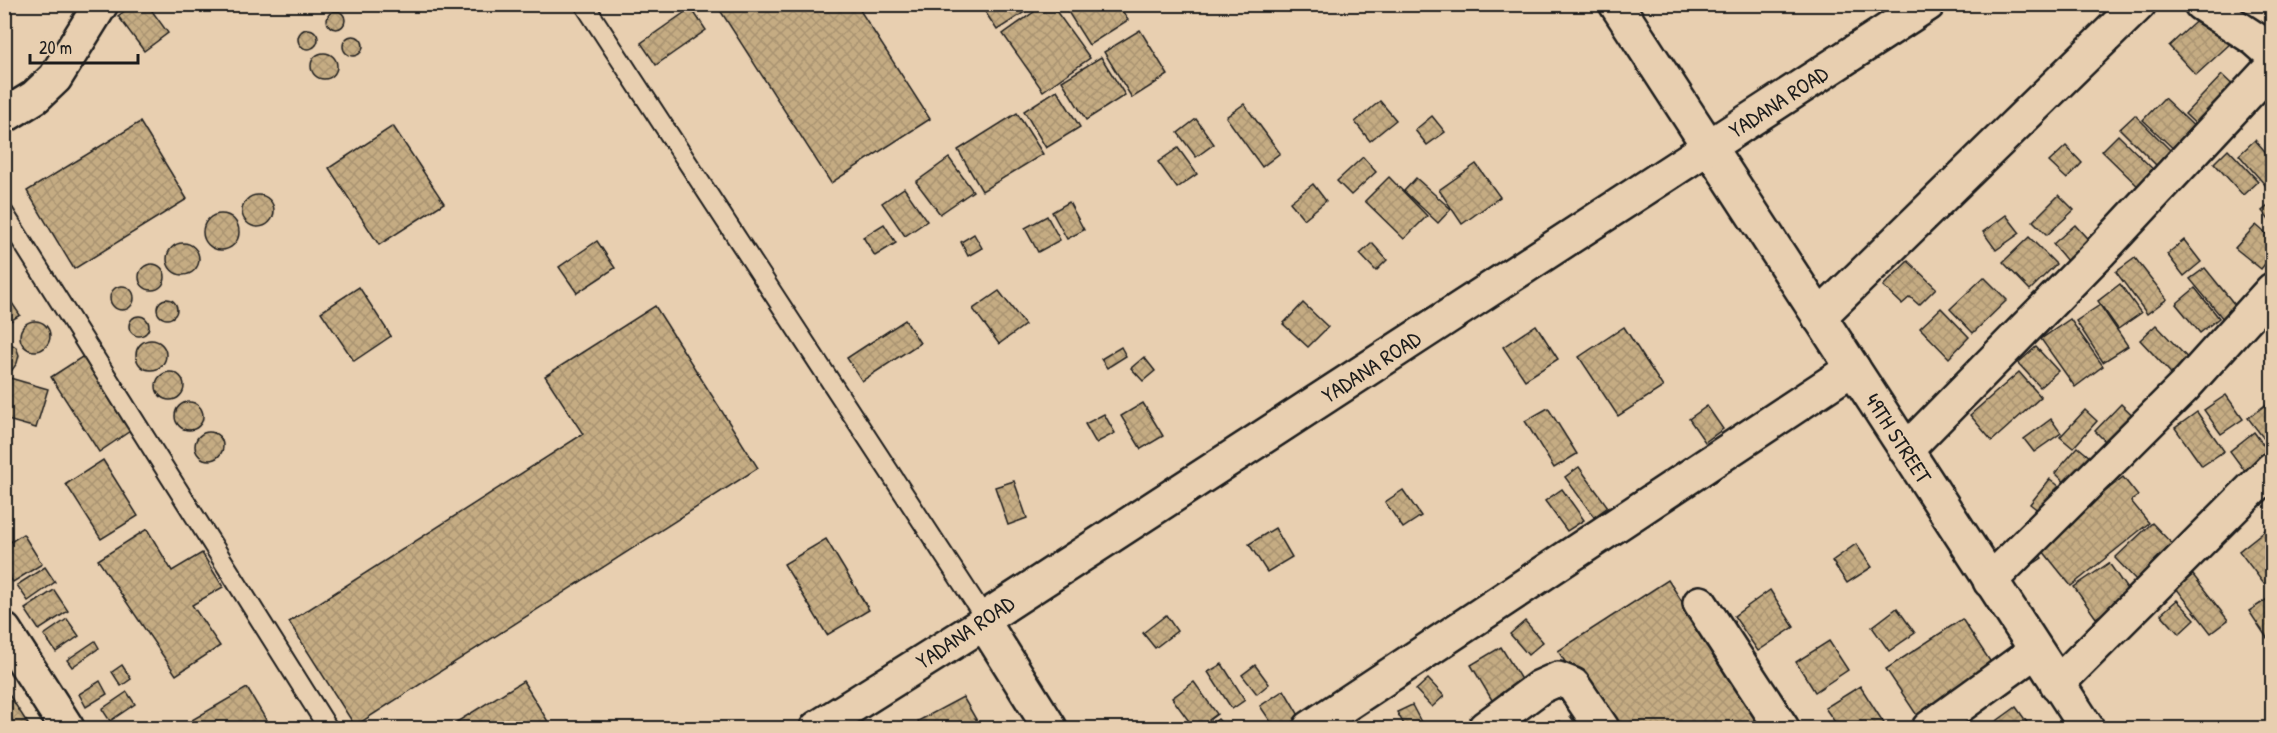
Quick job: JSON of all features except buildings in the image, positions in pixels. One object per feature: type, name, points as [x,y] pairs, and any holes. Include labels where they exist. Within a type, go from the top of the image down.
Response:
[{"type":"street","points":[[4,116],[35,97],[55,78],[101,4]]},
{"type":"street","name":"49TH STREET","points":[[1616,4],[2087,729]]},
{"type":"street","name":"YADANA ROAD","points":[[817,729],[1928,4]]},
{"type":"street","points":[[1820,317],[2139,4]]},
{"type":"street","points":[[2201,4],[2255,39],[2272,54]]},
{"type":"street","points":[[1906,450],[2100,253],[2272,67]]},
{"type":"street","points":[[1989,581],[2185,386],[2272,290]]},
{"type":"street","points":[[1310,729],[1853,368]]},
{"type":"street","points":[[2057,684],[2272,469]]},
{"type":"street","points":[[1701,603],[1782,729]]},
{"type":"street","points":[[984,621],[1050,729]]},
{"type":"street","points":[[6,634],[67,729]]},
{"type":"street","points":[[1929,729],[2035,651]]},
{"type":"street","points":[[1485,729],[1540,687],[1558,679],[1573,685],[1602,729]]},
{"type":"lane","points":[[584,4],[984,621]]},
{"type":"lane","points":[[4,213],[328,729]]}]
